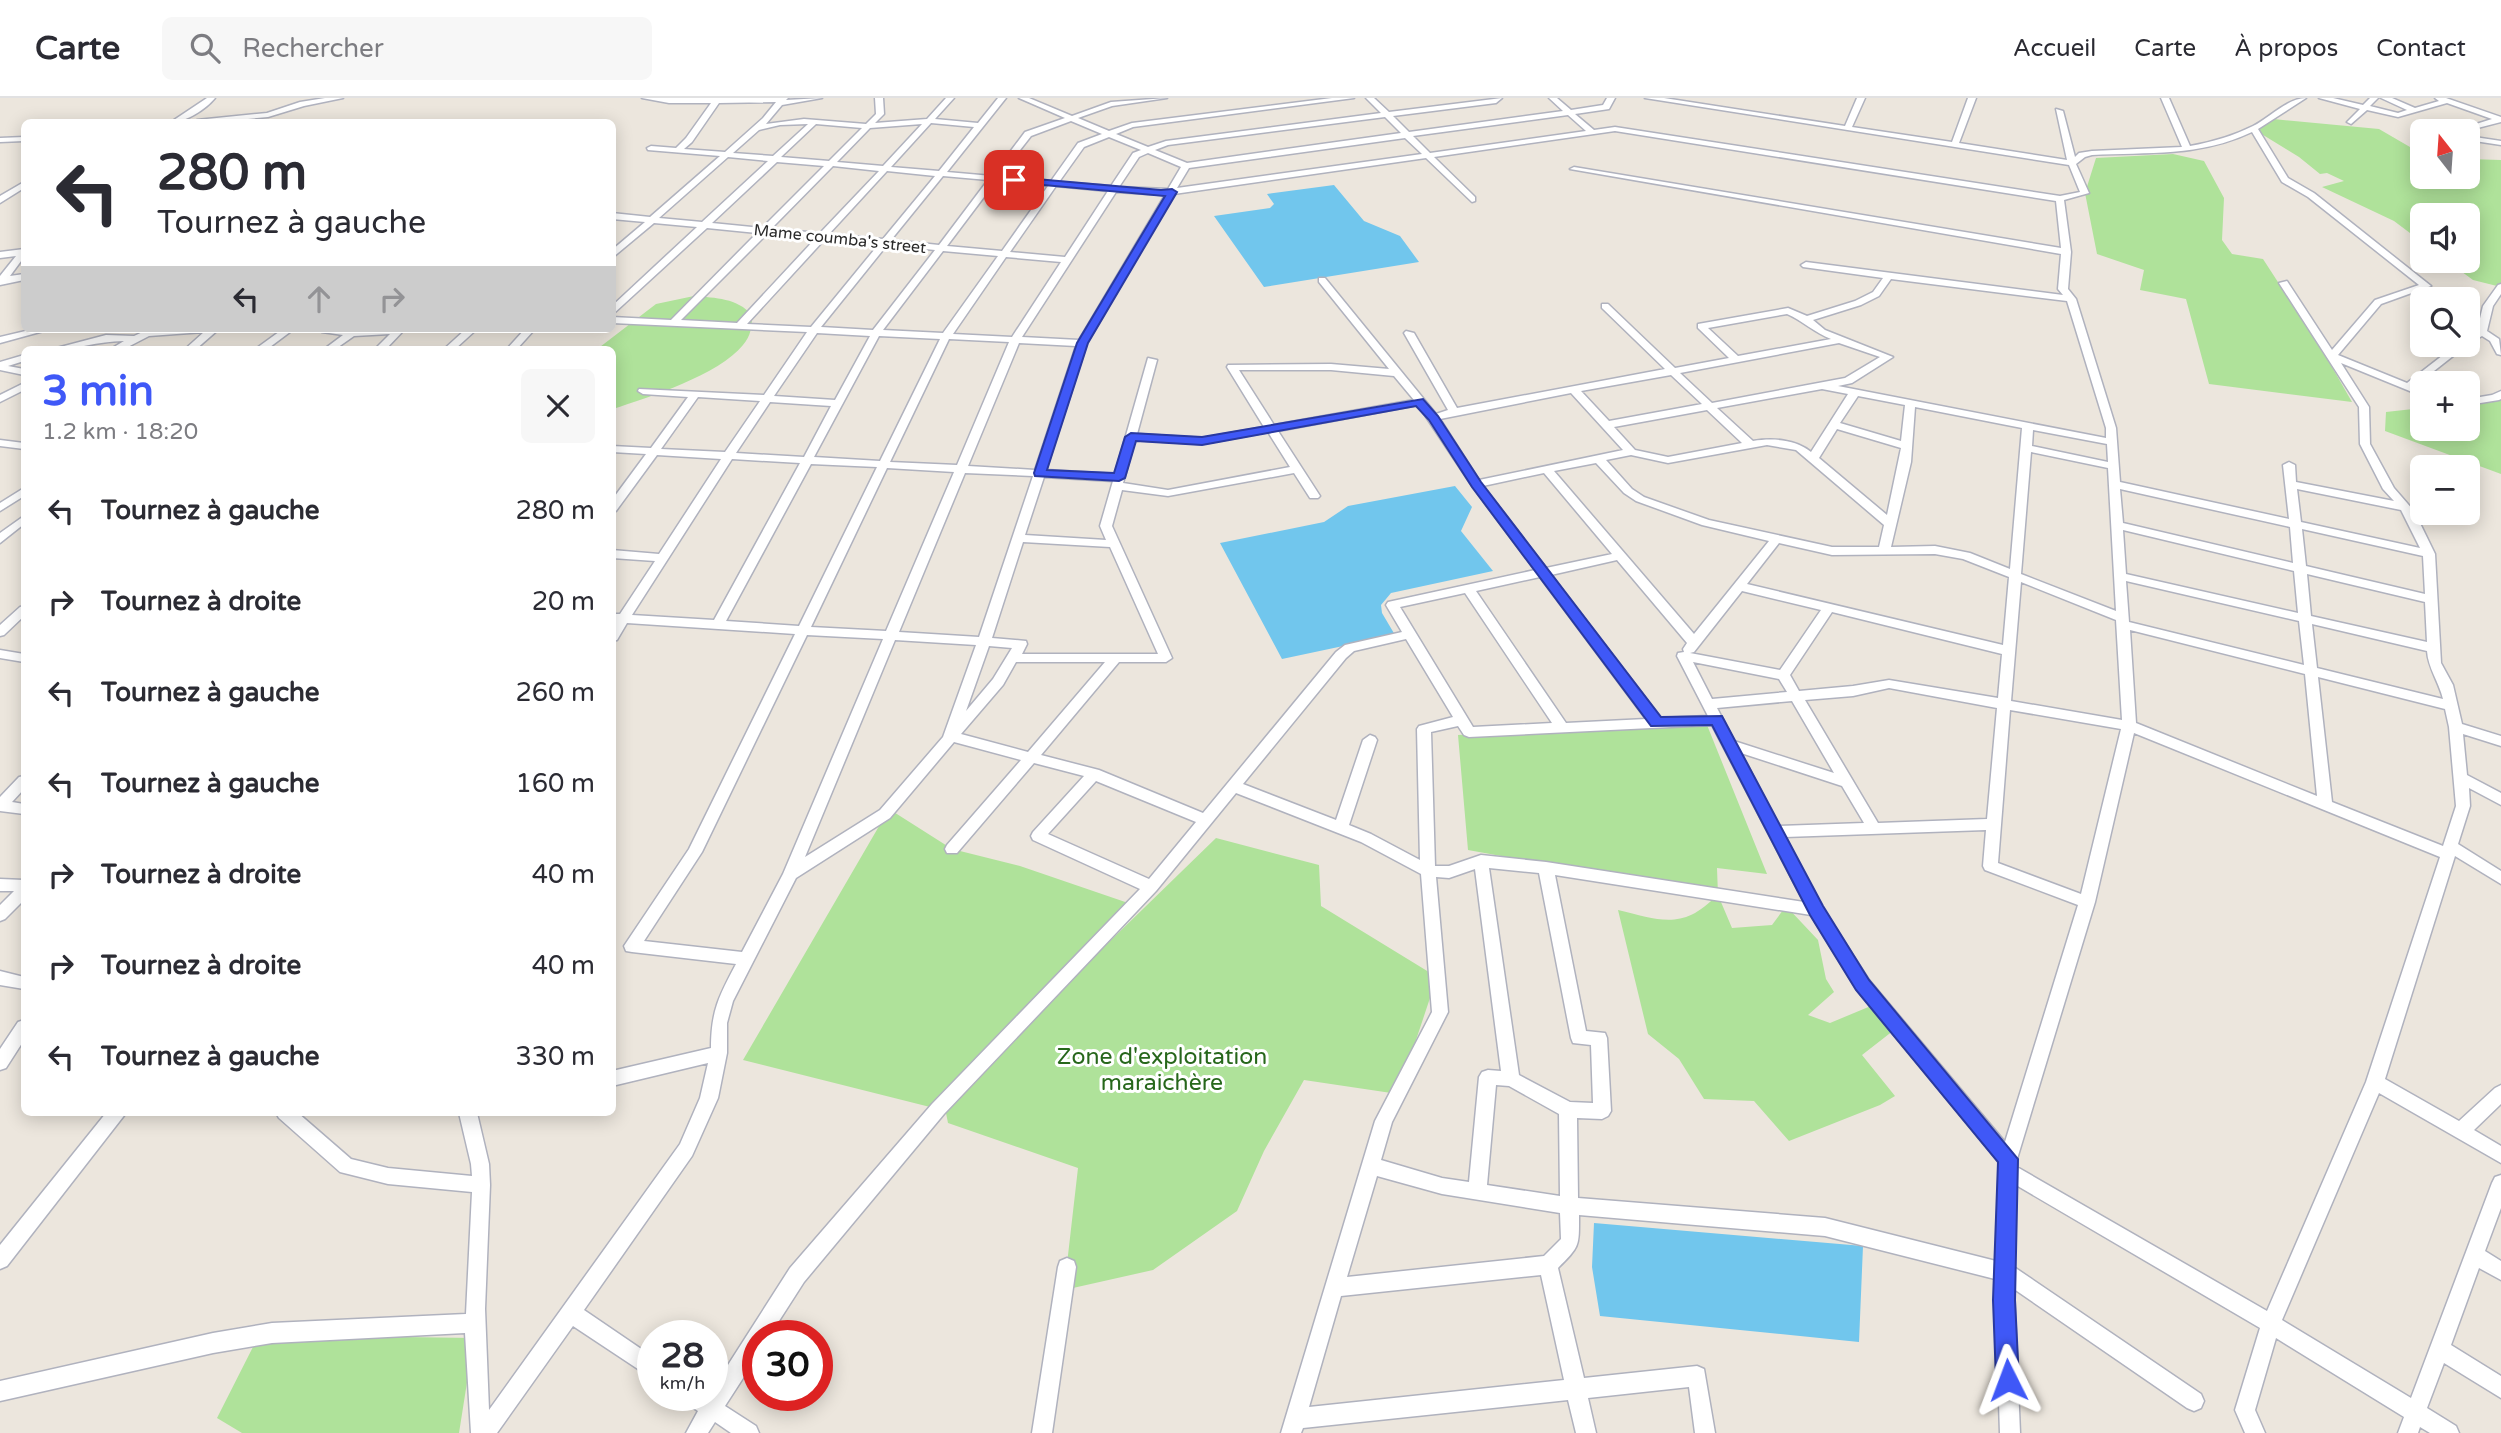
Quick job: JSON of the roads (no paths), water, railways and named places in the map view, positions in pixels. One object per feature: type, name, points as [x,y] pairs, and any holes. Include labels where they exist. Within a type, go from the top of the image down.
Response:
[{"type":"street","points":[[178,119],[207,104],[211,98]]},
{"type":"street","points":[[285,109],[295,98]]},
{"type":"street","points":[[263,119],[285,109],[339,98]]},
{"type":"street","points":[[646,98],[669,101],[782,101],[818,98]]},
{"type":"street","points":[[673,323],[881,112],[878,98]]},
{"type":"street","points":[[740,326],[950,98]]},
{"type":"street","points":[[619,618],[663,558],[728,456],[814,330],[1002,98]]},
{"type":"street","points":[[1023,98],[1186,166],[1606,107],[1611,98]]},
{"type":"street","points":[[718,625],[876,332],[1028,134],[1111,104],[1163,98]]},
{"type":"street","points":[[745,959],[632,946],[695,852],[946,335],[1081,145],[1132,125],[1350,98]]},
{"type":"street","points":[[1370,98],[1472,199]]},
{"type":"street","points":[[483,1433],[686,1150],[709,1098],[719,1053],[722,1012],[745,959],[791,874],[1015,340],[1136,155],[1166,143],[1496,101],[1498,98]]},
{"type":"street","points":[[1553,98],[1592,132]]},
{"type":"street","points":[[1649,98],[2072,163],[2082,155],[2092,153],[2187,149],[2255,130],[2302,98]]},
{"type":"street","points":[[1848,128],[1861,98]]},
{"type":"street","points":[[1955,144],[1972,98]]},
{"type":"street","points":[[2165,98],[2187,149]]},
{"type":"street","points":[[2323,98],[2398,115],[2442,99],[2500,119]]},
{"type":"street","points":[[2351,122],[2374,98]]},
{"type":"street","points":[[2385,98],[2414,110]]},
{"type":"street","points":[[678,150],[689,140],[716,101]]},
{"type":"street","points":[[616,252],[728,155],[782,101]]},
{"type":"street","points":[[651,148],[1172,192],[1615,128],[2060,199],[2085,193],[2072,163],[2059,111]]},
{"type":"street","points":[[2480,125],[2500,119]]},
{"type":"street","points":[[757,128],[780,122],[868,126],[929,121],[979,125]]},
{"type":"street","points":[[616,308],[814,122]]},
{"type":"street","points":[[2255,130],[2284,180],[2311,195],[2426,286],[2378,302],[2332,356]]},
{"type":"street","points":[[0,140],[21,139]]},
{"type":"street","points":[[2480,140],[2501,143]]},
{"type":"street","points":[[950,736],[1083,343],[1186,166]]},
{"type":"street","points":[[1574,169],[2066,252]]},
{"type":"street","points":[[0,200],[5,194],[21,186]]},
{"type":"street","points":[[2010,1433],[2005,1272],[2008,1165],[2087,902],[2129,726],[2111,428],[2071,299],[2063,289],[2066,252],[2060,199]]},
{"type":"street","name":"Mame coumba's street","points":[[616,216],[1067,260]]},
{"type":"street","points":[[0,255],[21,252]]},
{"type":"street","points":[[1,281],[21,256]]},
{"type":"street","points":[[1806,265],[2071,299]]},
{"type":"street","points":[[1807,319],[1858,303],[1876,294],[1889,275]]},
{"type":"street","points":[[1,281],[21,277]]},
{"type":"street","points":[[1322,280],[1434,418],[1476,484],[1657,723]]},
{"type":"street","points":[[2255,1433],[2245,1410],[2271,1324],[2375,1082],[2463,806],[2456,727],[2446,685],[2434,663],[2429,554],[2404,507],[2389,489],[2364,444],[2364,407],[2284,283]]},
{"type":"street","points":[[2501,287],[2488,306],[2482,332],[2494,339],[2501,352]]},
{"type":"street","points":[[1605,306],[1749,444]]},
{"type":"street","points":[[1606,425],[1849,381],[1888,357],[1839,340],[1822,332],[1807,319],[1788,311],[1701,326],[1736,359]]},
{"type":"street","points":[[616,320],[1083,343]]},
{"type":"street","points":[[0,340],[29,333]]},
{"type":"street","points":[[121,346],[149,333]]},
{"type":"street","points":[[194,346],[208,333]]},
{"type":"street","points":[[265,346],[283,333]]},
{"type":"street","points":[[333,346],[351,333]]},
{"type":"street","points":[[383,346],[396,333]]},
{"type":"street","points":[[453,346],[467,333]]},
{"type":"street","points":[[515,346],[526,333]]},
{"type":"street","points":[[1409,333],[1454,412]]},
{"type":"street","points":[[71,346],[110,337],[134,338]]},
{"type":"street","points":[[1434,418],[1454,412],[1839,340]]},
{"type":"street","points":[[2332,356],[2408,387],[2447,357]]},
{"type":"street","points":[[0,366],[21,359]]},
{"type":"street","points":[[1013,658],[1166,658],[1105,526],[1152,360]]},
{"type":"street","points":[[0,366],[21,371]]},
{"type":"street","points":[[1314,496],[1231,367],[1331,367],[1396,373]]},
{"type":"street","points":[[1823,386],[2111,442]]},
{"type":"street","points":[[0,399],[21,388]]},
{"type":"street","points":[[1574,390],[1631,452]]},
{"type":"street","points":[[643,391],[838,403]]},
{"type":"street","points":[[1813,458],[1855,392]]},
{"type":"street","points":[[616,504],[695,394]]},
{"type":"street","points":[[2480,400],[2495,398],[2501,394]]},
{"type":"street","points":[[1131,437],[1202,441],[1419,402]]},
{"type":"street","points":[[1884,552],[1907,446],[1910,403]]},
{"type":"street","points":[[1834,425],[1907,446]]},
{"type":"street","points":[[2028,426],[1990,866],[2087,902]]},
{"type":"street","points":[[1476,484],[1631,452],[1668,460],[1767,442],[1799,447],[1890,523]]},
{"type":"street","points":[[0,451],[6,444]]},
{"type":"street","points":[[2026,448],[2113,466]]},
{"type":"street","points":[[616,450],[1040,473],[1118,482],[1168,493],[1296,469]]},
{"type":"street","points":[[1599,459],[1628,491],[1640,499],[1706,523],[1832,551],[1935,550],[1966,555],[2122,621],[2451,706]]},
{"type":"street","points":[[2289,464],[2325,804]]},
{"type":"street","points":[[1547,470],[1694,643]]},
{"type":"street","points":[[2114,484],[2429,554]]},
{"type":"street","points":[[2291,484],[2404,507]]},
{"type":"street","points":[[0,508],[21,493]]},
{"type":"street","points":[[0,539],[21,522]]},
{"type":"street","points":[[2116,525],[2432,600]]},
{"type":"street","points":[[1018,538],[1114,544]]},
{"type":"street","points":[[1683,656],[1777,538]]},
{"type":"street","points":[[616,554],[663,558]]},
{"type":"street","points":[[1620,556],[1392,605],[1469,732],[1717,720]]},
{"type":"street","points":[[2119,576],[2433,648]]},
{"type":"street","points":[[1739,586],[2009,650]]},
{"type":"street","points":[[1468,589],[1562,727]]},
{"type":"street","points":[[1783,675],[1829,608]]},
{"type":"street","points":[[0,632],[21,613]]},
{"type":"street","points":[[619,618],[1021,644],[998,682],[885,814],[791,874]]},
{"type":"street","points":[[0,619],[14,620]]},
{"type":"street","points":[[768,1320],[797,1275],[938,1109],[1151,887],[1341,655],[1350,648],[1409,634]]},
{"type":"street","points":[[0,654],[21,658]]},
{"type":"street","points":[[1683,656],[1783,675]]},
{"type":"street","points":[[1683,656],[1732,745],[1816,911],[1863,985],[2008,1165],[2449,1433]]},
{"type":"street","points":[[951,849],[1114,660]]},
{"type":"street","points":[[1783,675],[1874,828]]},
{"type":"street","points":[[1709,704],[1853,691],[1889,684],[2129,726],[2449,850],[2501,878]]},
{"type":"street","points":[[1462,720],[1424,729],[1428,871],[1440,1012],[1384,1121],[1294,1426],[1697,1376],[1705,1433]]},
{"type":"street","points":[[2456,727],[2501,741]]},
{"type":"street","points":[[950,736],[1094,774],[1206,820]]},
{"type":"street","points":[[1340,829],[1370,740]]},
{"type":"street","points":[[1732,745],[1845,782]]},
{"type":"street","points":[[1094,774],[1038,836],[1151,887]]},
{"type":"street","points":[[2460,777],[2501,800]]},
{"type":"street","points":[[0,806],[21,784]]},
{"type":"street","points":[[1233,786],[1366,838],[1428,871],[1449,872],[1481,861],[1546,868],[1816,911]]},
{"type":"street","points":[[0,806],[21,809]]},
{"type":"street","points":[[1775,832],[1994,824]]},
{"type":"street","points":[[1481,861],[1511,1079]]},
{"type":"street","points":[[1477,1192],[1489,1077],[1511,1079],[1567,1110],[1602,1111],[1599,1038],[1580,1038],[1546,868]]},
{"type":"street","points":[[0,885],[21,888]]},
{"type":"street","points":[[0,915],[21,892]]},
{"type":"street","points":[[0,978],[21,982]]},
{"type":"street","points":[[0,1063],[21,1032]]},
{"type":"street","points":[[616,1078],[719,1053]]},
{"type":"street","points":[[2375,1082],[2501,1155]]},
{"type":"street","points":[[2462,1130],[2501,1093]]},
{"type":"street","points":[[1336,1287],[1548,1265],[1570,1243],[1567,1110]]},
{"type":"street","points":[[0,1260],[115,1116]]},
{"type":"street","points":[[294,1116],[346,1167],[388,1176],[481,1185]]},
{"type":"street","points":[[471,1116],[480,1164],[481,1185],[473,1323],[476,1395],[483,1433]]},
{"type":"street","points":[[1372,1166],[1442,1186],[1569,1206],[1825,1227],[2005,1272],[2194,1401]]},
{"type":"street","points":[[2408,1433],[2501,1182]]},
{"type":"street","points":[[2474,1255],[2501,1272]]},
{"type":"street","points":[[1548,1265],[1586,1433]]},
{"type":"street","points":[[1042,1433],[1067,1267]]},
{"type":"street","points":[[571,1313],[637,1358]]},
{"type":"street","points":[[0,1391],[213,1343],[272,1333],[473,1323]]},
{"type":"street","points":[[2438,1349],[2501,1388]]},
{"type":"street","points":[[728,1384],[742,1361]]},
{"type":"street","points":[[696,1433],[711,1411]]},
{"type":"street","points":[[715,1411],[749,1433]]},
{"type":"water","points":[[1334,185],[1364,221],[1400,236],[1419,262],[1264,287],[1214,216],[1270,208],[1274,204],[1267,194]]},
{"type":"water","points":[[1455,486],[1472,507],[1461,531],[1493,571],[1391,593],[1381,605],[1382,613],[1395,635],[1282,659],[1220,543],[1324,522],[1348,506]]},
{"type":"water","points":[[1594,1223],[1863,1246],[1859,1342],[1600,1316],[1592,1267]]},
{"type":"park label","name":"Zone d'exploitation maraichère","points":[[1162,1069]]}]
